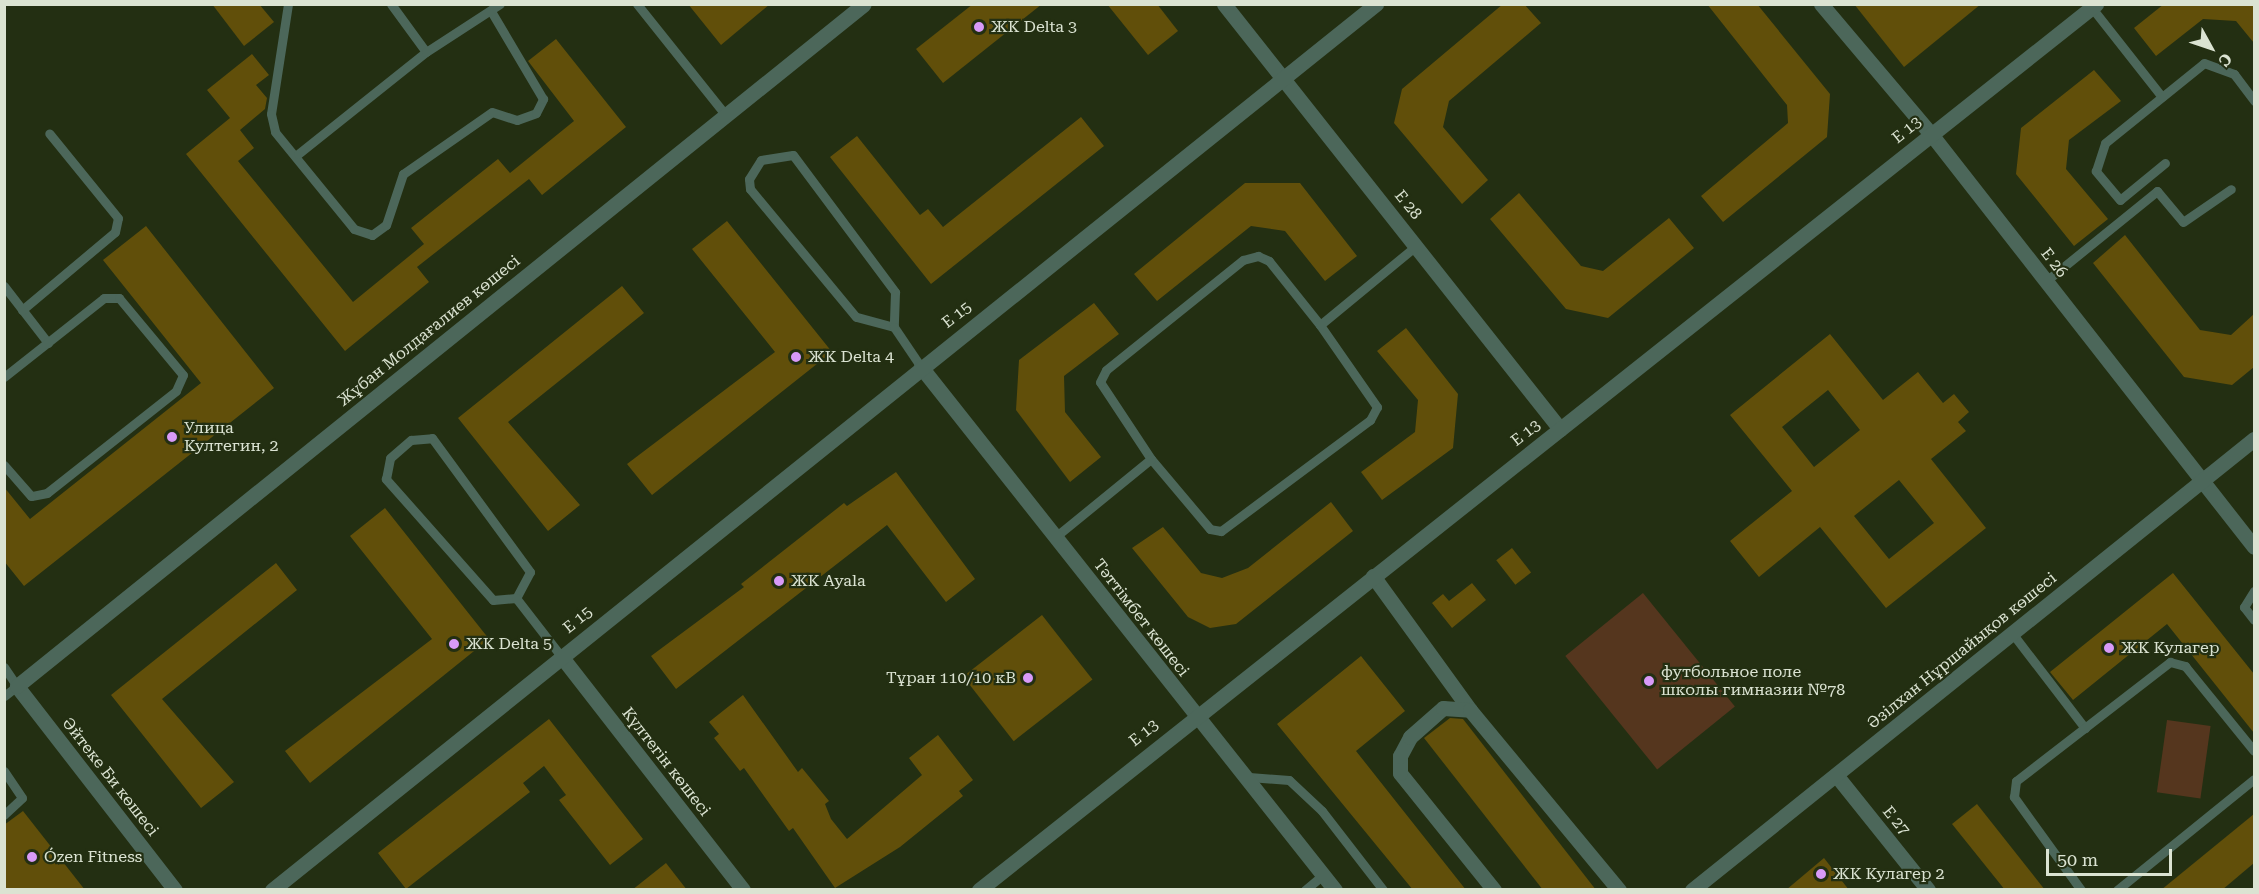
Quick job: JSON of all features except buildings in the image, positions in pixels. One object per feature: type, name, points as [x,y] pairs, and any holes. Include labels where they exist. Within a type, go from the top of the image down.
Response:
[{"type":"street","name":"Жұбан Молдағалиев көшесі","points":[[17,686],[724,113],[864,4]]},
{"type":"street","name":"E 28","points":[[1224,4],[1417,245],[1560,429]]},
{"type":"street","name":"E 15","points":[[272,890],[921,367],[1377,4]]},
{"type":"street","name":"E 26","points":[[1821,4],[1931,134],[2254,547]]},
{"type":"street","name":"E 13","points":[[979,890],[1194,715],[1560,429],[2094,6]]},
{"type":"street","name":"Тәттімбет көшесі","points":[[921,367],[1194,715],[1249,777],[1335,890]]},
{"type":"street","name":"Әзілхан Нұршайықов көшесі","points":[[1692,890],[2254,439]]},
{"type":"street","points":[[1373,576],[1470,710],[1619,890]]},
{"type":"street","name":"Күлтегін көшесі","points":[[561,656],[743,890]]},
{"type":"street","name":"Әйтеке Би көшесі","points":[[17,686],[175,890]]},
{"type":"street","points":[[1470,710],[1443,708],[1410,737],[1400,756],[1400,773],[1494,890]]},
{"type":"street","name":"E 27","points":[[1836,776],[1928,890]]},
{"type":"lane","points":[[288,4],[271,114],[275,132],[298,154],[354,229],[372,235],[386,225],[403,174],[492,112],[517,120],[536,112],[543,99],[491,11]]},
{"type":"lane","points":[[391,4],[426,52]]},
{"type":"lane","points":[[298,154],[426,52],[500,4]]},
{"type":"lane","points":[[637,4],[724,113]]},
{"type":"lane","points":[[2094,6],[2162,97]]},
{"type":"lane","points":[[2165,163],[2120,200],[2096,171],[2104,143],[2204,63],[2234,74],[2254,100]]},
{"type":"lane","points":[[22,310],[115,232],[117,218],[49,133]]},
{"type":"lane","points":[[894,327],[856,317],[750,189],[761,160],[793,155],[895,292],[894,327],[921,367]]},
{"type":"lane","points":[[2046,281],[2157,191],[2184,222],[2231,189]]},
{"type":"lane","points":[[1320,325],[1417,245]]},
{"type":"lane","points":[[1258,256],[1269,261],[1320,325],[1375,398],[1377,407],[1370,420],[1221,531],[1210,529],[1151,459],[1100,382],[1106,370],[1243,260],[1258,256]]},
{"type":"lane","points":[[4,286],[48,343]]},
{"type":"lane","points":[[4,377],[104,298],[119,298],[183,375],[176,391],[47,493],[31,496],[4,465]]},
{"type":"lane","points":[[432,438],[530,572],[516,598],[493,600],[386,479],[390,458],[411,440],[432,438]]},
{"type":"lane","points":[[1054,538],[1151,459]]},
{"type":"lane","points":[[2254,591],[2244,607],[2254,620]]},
{"type":"lane","points":[[516,598],[561,656]]},
{"type":"lane","points":[[2012,633],[2085,728]]},
{"type":"lane","points":[[2081,890],[2012,789],[2085,728],[2170,662],[2178,661],[2254,751]]},
{"type":"lane","points":[[4,667],[17,686],[4,696]]},
{"type":"lane","points":[[4,771],[22,798],[4,815]]},
{"type":"lane","points":[[1249,777],[1289,780],[1322,811],[1383,890]]},
{"type":"lane","points":[[2117,890],[2254,779]]},
{"type":"lane","points":[[1305,890],[1323,875]]},
{"type":"shaded area","name":"футбольное поле школы гимназии №78","points":[[1643,593],[1735,706],[1657,769],[1565,656]]},
{"type":"shaded area","points":[[2167,720],[2211,726],[2200,798],[2157,792]]},
{"type":"place","name":"ЖК Delta 3","points":[[979,27]]},
{"type":"place","name":"ЖК Delta 4","points":[[796,357]]},
{"type":"place","name":"Улица Култегин, 2","points":[[172,437]]},
{"type":"place","name":"ЖК Ayala","points":[[779,581]]},
{"type":"place","name":"ЖК Delta 5","points":[[454,644]]},
{"type":"place","name":"ЖК Кулагер","points":[[2109,648]]},
{"type":"place","name":"Тұран 110/10 кВ","points":[[1028,678]]},
{"type":"place","name":"футбольное поле школы гимназии №78","points":[[1649,681]]},
{"type":"place","name":"Ózen Fitness","points":[[32,857]]},
{"type":"place","name":"ЖК Кулагер 2","points":[[1821,874]]}]
